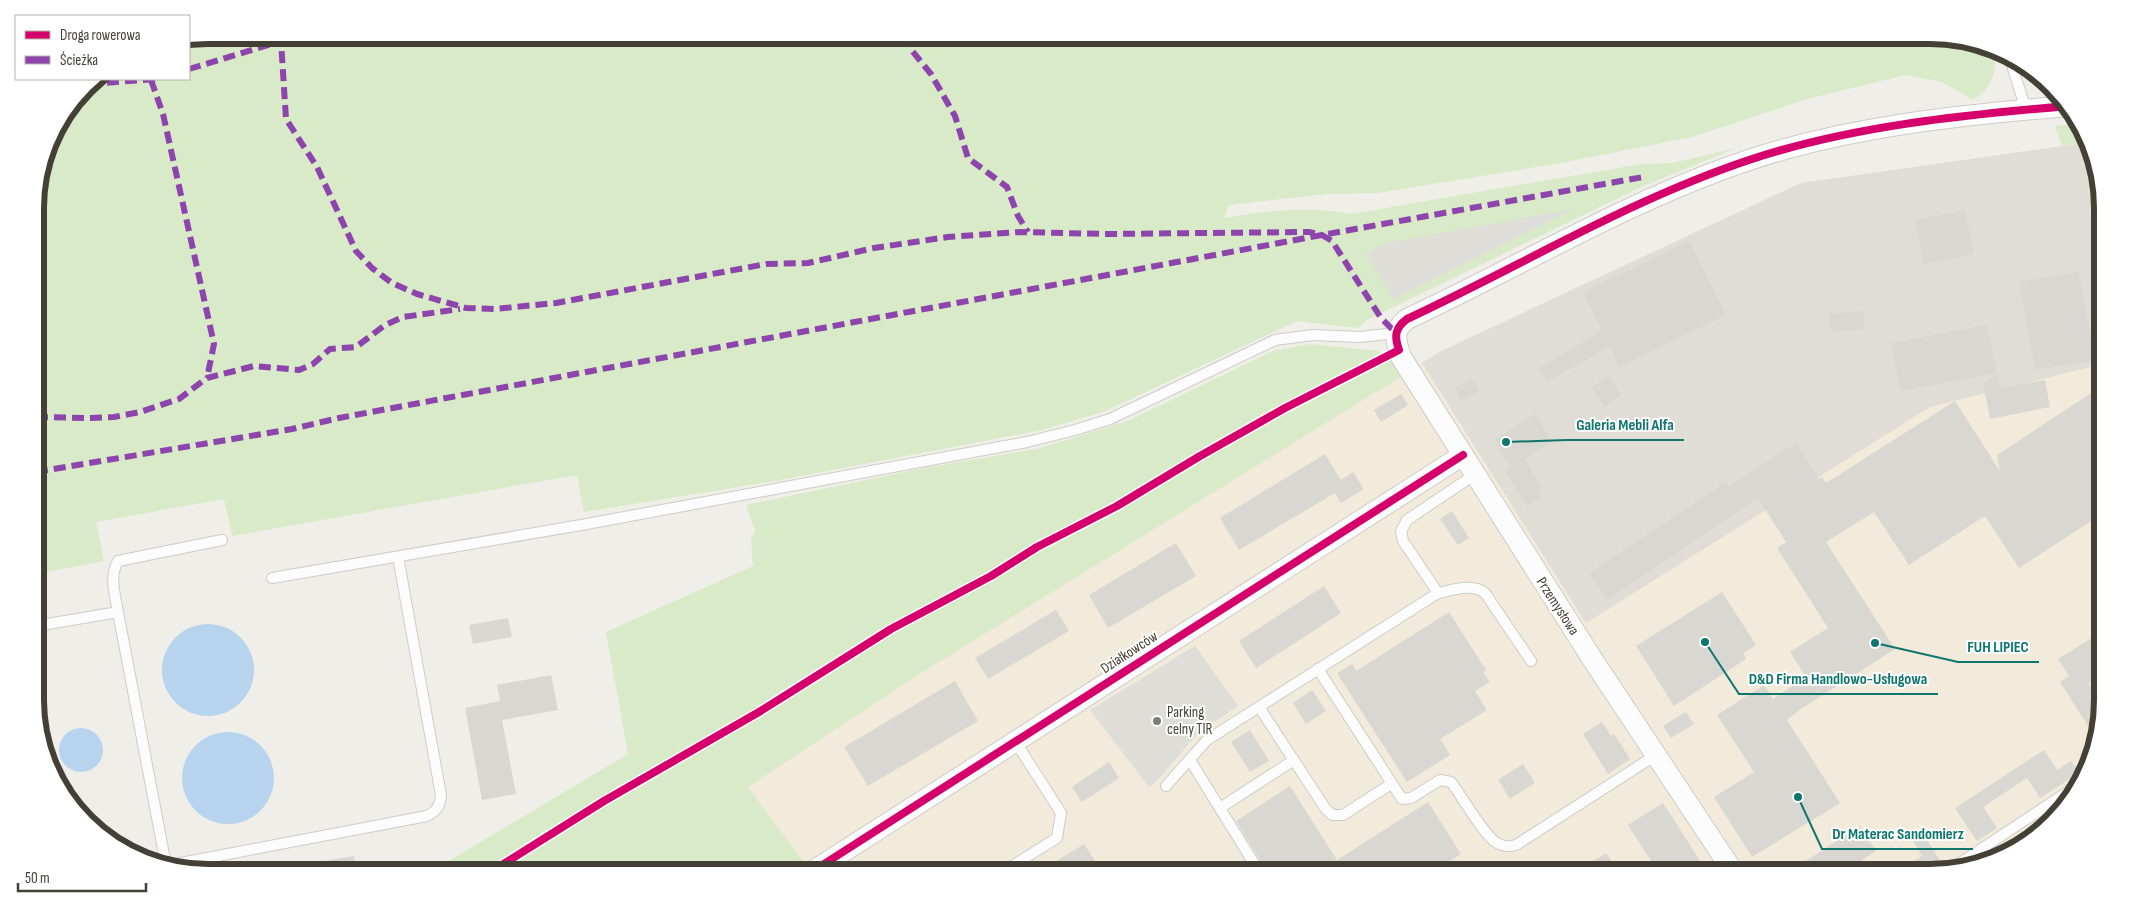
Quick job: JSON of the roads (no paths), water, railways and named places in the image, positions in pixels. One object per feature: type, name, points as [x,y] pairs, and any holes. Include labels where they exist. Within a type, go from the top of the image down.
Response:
[{"type":"street","points":[[1396,333],[1399,326],[1407,319],[1576,234],[1669,192],[1748,160],[1793,146],[1890,127],[2059,107]]},
{"type":"street","name":"Przemysłowa","points":[[1396,333],[1401,357],[1463,455],[1474,476],[1728,864]]},
{"type":"street","name":"Działkowców","points":[[824,864],[1463,455]]},
{"type":"lane","points":[[2012,66],[2026,110]]},
{"type":"lane","points":[[272,578],[597,522],[1027,442],[1110,419],[1275,340],[1294,336],[1360,337],[1396,333]]},
{"type":"lane","points":[[1438,593],[1403,541],[1401,531],[1407,520],[1474,476]]},
{"type":"lane","points":[[165,859],[118,612],[113,581],[114,568],[118,560],[222,540]]},
{"type":"lane","points":[[185,862],[427,816],[435,812],[440,804],[441,795],[398,557]]},
{"type":"lane","points":[[1166,786],[1207,740],[1438,593],[1456,589],[1479,588],[1485,593],[1531,662]]},
{"type":"lane","points":[[44,625],[118,612]]},
{"type":"lane","points":[[1318,670],[1402,799],[1406,800],[1440,780],[1452,782],[1490,837],[1495,842],[1509,847],[1516,845],[1656,755]]},
{"type":"lane","points":[[1259,706],[1325,808],[1332,815],[1343,815],[1392,784]]},
{"type":"lane","points":[[1015,741],[1061,812],[1057,838],[1015,864]]},
{"type":"lane","points":[[1190,760],[1254,864]]},
{"type":"lane","points":[[1220,808],[1294,760]]},
{"type":"lane","points":[[1964,861],[2064,795]]},
{"type":"water","points":[[208,624],[226,627],[241,637],[251,652],[254,670],[251,688],[241,703],[226,713],[208,716],[190,713],[175,703],[165,688],[162,670],[165,652],[175,637],[190,627]]},
{"type":"water","points":[[85,728],[97,734],[102,741],[102,759],[97,766],[90,771],[77,772],[69,769],[62,762],[59,746],[62,738],[69,731]]},
{"type":"water","points":[[228,732],[246,735],[261,745],[271,760],[274,778],[271,796],[261,811],[246,821],[228,824],[210,821],[195,811],[185,796],[182,778],[185,760],[195,745],[210,735]]},
{"type":"place","name":"Galeria Mebli Alfa","points":[[1506,442]]},
{"type":"place","name":"D&D Firma Handlowo-Usługowa","points":[[1705,642]]},
{"type":"place","name":"FUH LIPIEC","points":[[1875,643]]},
{"type":"place","name":"Parking celny TIR","points":[[1157,721]]},
{"type":"place","name":"Dr Materac Sandomierz","points":[[1798,797]]}]
